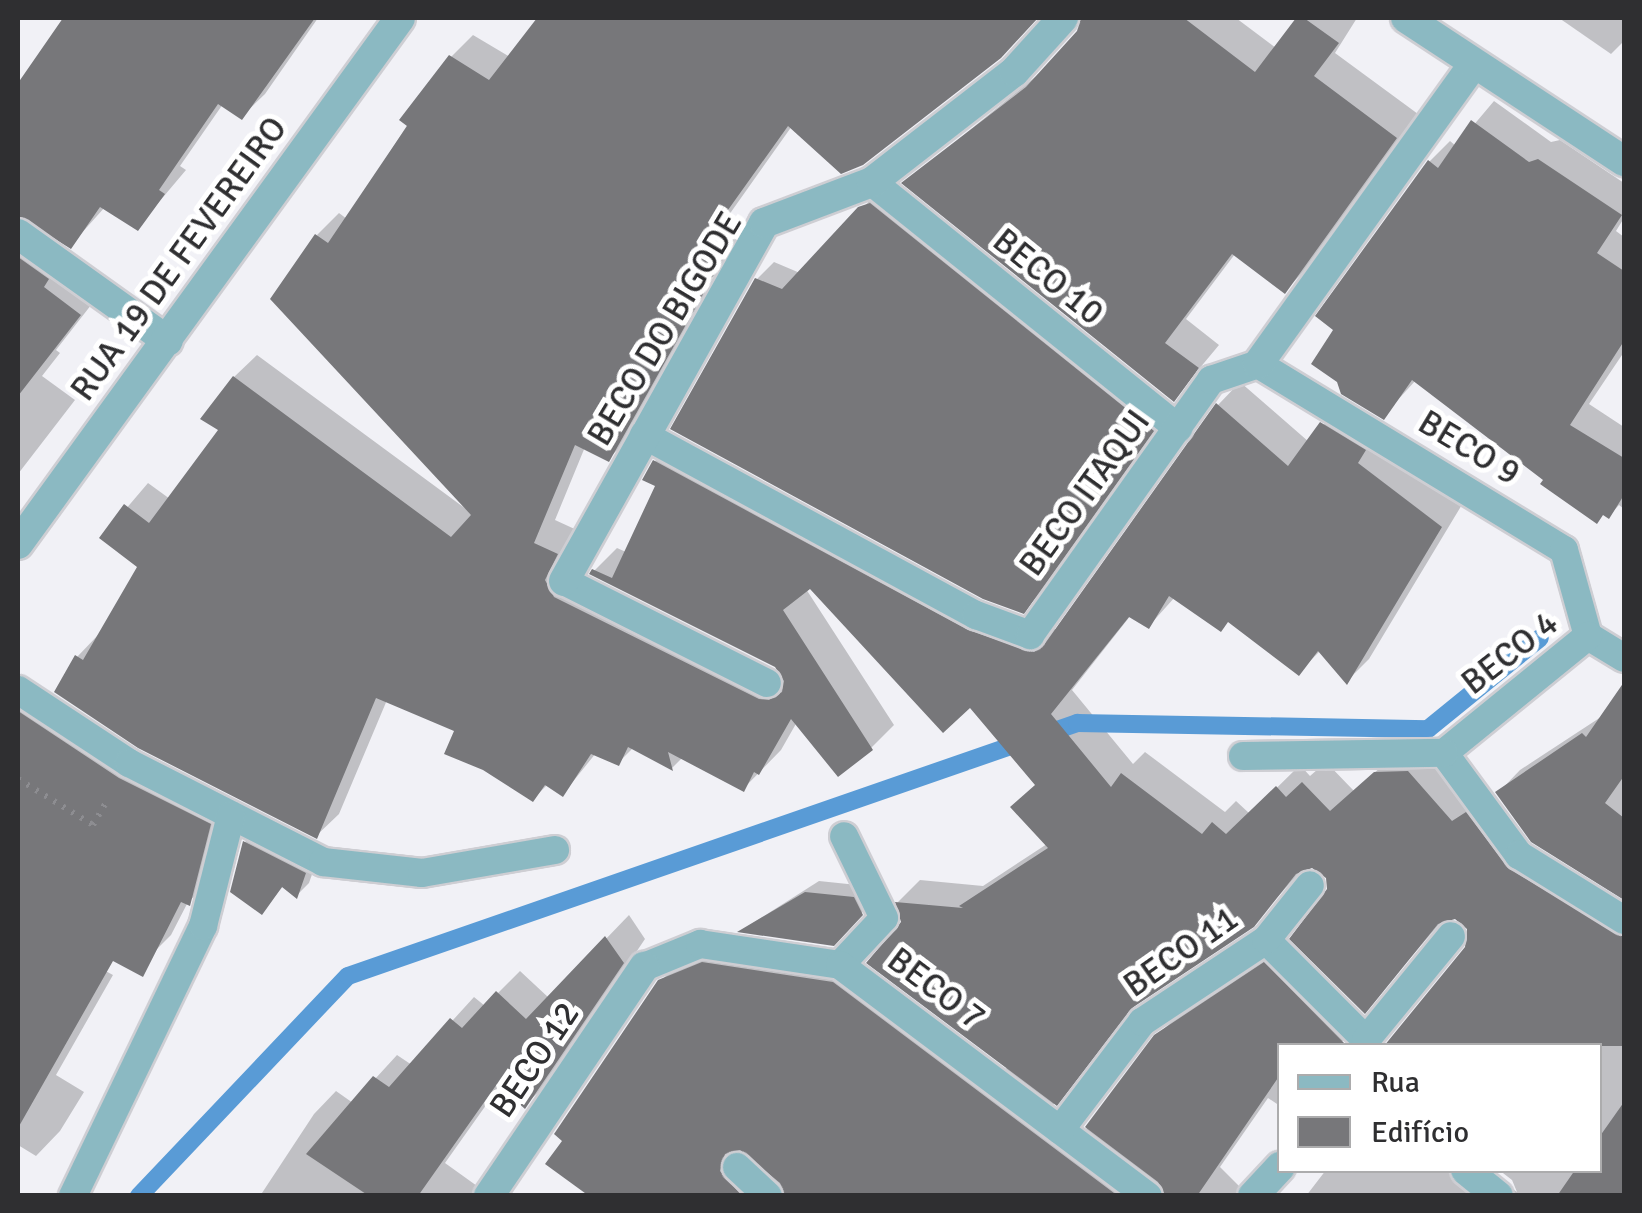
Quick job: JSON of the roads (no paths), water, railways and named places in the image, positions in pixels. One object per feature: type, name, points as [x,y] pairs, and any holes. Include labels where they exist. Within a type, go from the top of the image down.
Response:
[{"type":"street","name":"RUA 19 DE FEVEREIRO","points":[[18,544],[400,18]]},
{"type":"street","name":"BECO DO BIGODE","points":[[564,581],[764,223],[872,182],[1014,72],[1063,18]]},
{"type":"street","points":[[1406,18],[1624,162]]},
{"type":"street","points":[[1258,364],[1473,65]]},
{"type":"street","points":[[18,234],[168,341]]},
{"type":"street","name":"BECO 12","points":[[488,1196],[644,967]]},
{"type":"street","points":[[1254,1196],[1277,1170]]},
{"type":"street","points":[[1470,1173],[1498,1196]]},
{"type":"lane","name":"BECO 10","points":[[872,182],[1178,428]]},
{"type":"lane","name":"BECO ITAQUI","points":[[644,435],[976,615],[1030,635],[1211,380],[1258,364]]},
{"type":"lane","name":"BECO 9","points":[[1258,364],[1564,550],[1588,636]]},
{"type":"lane","points":[[564,581],[768,683]]},
{"type":"lane","name":"BECO 4","points":[[1444,753],[1588,636],[1624,658]]},
{"type":"lane","points":[[18,690],[129,763],[324,862],[422,873],[555,850]]},
{"type":"lane","points":[[1243,756],[1444,753],[1519,855],[1624,920]]},
{"type":"lane","points":[[72,1196],[203,926],[231,815]]},
{"type":"lane","points":[[840,965],[884,918],[844,836]]},
{"type":"lane","name":"BECO 11","points":[[1060,1130],[1142,1022],[1266,940],[1310,885]]},
{"type":"lane","points":[[1266,940],[1366,1043],[1451,936]]},
{"type":"lane","name":"BECO 7","points":[[644,967],[700,944],[840,965],[1148,1196]]},
{"type":"lane","points":[[737,1167],[768,1196]]},
{"type":"waterway","points":[[139,1196],[348,976],[1077,723],[1428,729],[1540,638]]}]
